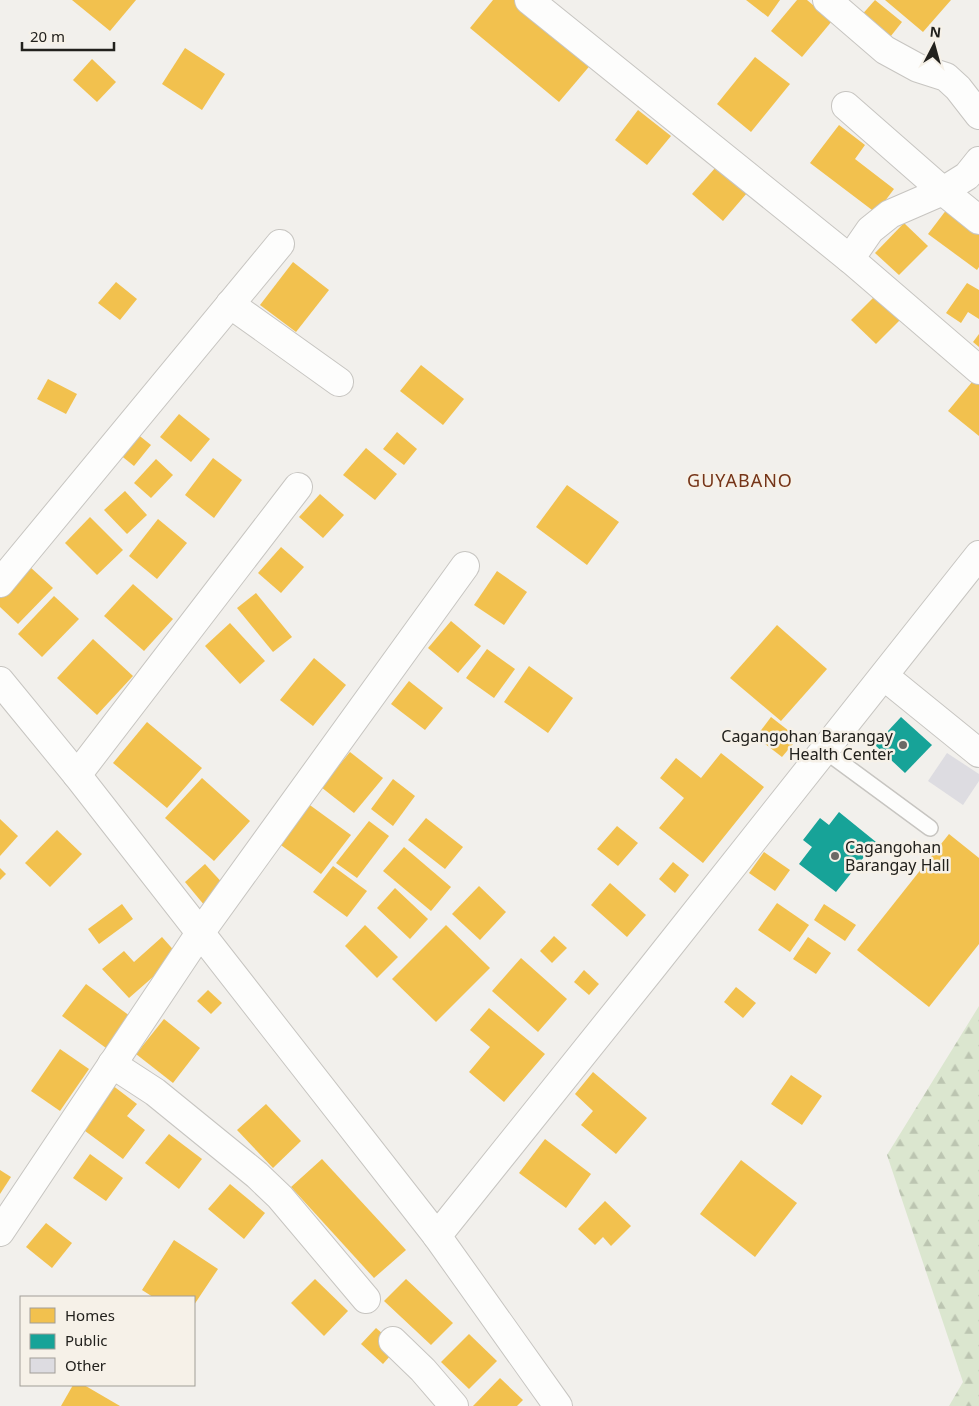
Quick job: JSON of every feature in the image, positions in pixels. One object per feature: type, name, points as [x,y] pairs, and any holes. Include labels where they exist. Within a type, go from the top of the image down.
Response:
[{"type":"street","points":[[529,0],[850,259],[979,370]]},
{"type":"street","points":[[827,0],[885,50],[918,68],[946,77],[958,88],[979,115]]},
{"type":"street","points":[[846,106],[979,220]]},
{"type":"street","points":[[850,259],[870,230],[890,214],[943,191],[967,176],[979,161]]},
{"type":"street","points":[[0,583],[280,244]]},
{"type":"street","points":[[230,304],[339,382]]},
{"type":"street","points":[[77,775],[298,487]]},
{"type":"street","points":[[437,1236],[979,555]]},
{"type":"street","points":[[0,1232],[200,933],[465,566]]},
{"type":"street","points":[[884,676],[979,753]]},
{"type":"street","points":[[0,681],[77,775],[437,1236],[549,1402]]},
{"type":"street","points":[[112,1064],[156,1092],[257,1175],[280,1197],[366,1299]]},
{"type":"street","points":[[393,1341],[454,1406]]},
{"type":"lane","points":[[824,750],[930,828]]},
{"type":"green space","points":[[979,1006],[979,1406],[949,1406],[963,1382],[887,1155]]},
{"type":"building: Homes","points":[[72,0],[136,0],[110,31]]},
{"type":"building: Homes","points":[[493,0],[518,0],[593,62],[559,102],[470,28]]},
{"type":"building: Homes","points":[[746,0],[780,0],[768,17]]},
{"type":"building: Homes","points":[[797,0],[807,0],[832,21],[802,57],[771,31]]},
{"type":"building: Homes","points":[[875,0],[902,22],[887,41],[859,18]]},
{"type":"building: Homes","points":[[885,0],[951,0],[923,32]]},
{"type":"building: Homes","points":[[185,48],[225,74],[202,110],[162,84]]},
{"type":"building: Homes","points":[[755,57],[790,84],[751,132],[717,104]]},
{"type":"building: Homes","points":[[92,59],[116,82],[97,102],[73,80]]},
{"type":"building: Homes","points":[[638,110],[671,136],[647,165],[615,140]]},
{"type":"building: Homes","points":[[839,125],[865,145],[855,159],[894,189],[876,213],[810,163]]},
{"type":"building: Homes","points":[[716,167],[747,193],[723,221],[692,194]]},
{"type":"building: Homes","points":[[947,209],[979,233],[979,267],[977,270],[928,234]]},
{"type":"building: Homes","points":[[904,223],[928,246],[899,275],[875,253]]},
{"type":"building: Homes","points":[[293,262],[329,290],[296,332],[260,305]]},
{"type":"building: Homes","points":[[116,282],[137,299],[120,320],[98,303]]},
{"type":"building: Homes","points":[[967,283],[979,290],[979,319],[968,312],[961,323],[946,313]]},
{"type":"building: Homes","points":[[876,295],[901,319],[876,344],[851,320]]},
{"type":"building: Homes","points":[[979,334],[979,347],[973,342]]},
{"type":"building: Homes","points":[[421,365],[464,399],[443,425],[400,391]]},
{"type":"building: Homes","points":[[977,376],[979,378],[979,436],[948,411]]},
{"type":"building: Homes","points":[[48,379],[77,394],[66,414],[37,399]]},
{"type":"building: Homes","points":[[179,414],[210,439],[191,462],[160,437]]},
{"type":"building: Homes","points":[[397,432],[417,449],[404,465],[383,449]]},
{"type":"building: Homes","points":[[136,433],[151,445],[134,466],[119,454]]},
{"type":"building: Homes","points":[[366,448],[397,474],[375,500],[343,475]]},
{"type":"building: Homes","points":[[213,458],[242,480],[214,518],[185,495]]},
{"type":"building: Homes","points":[[156,459],[173,475],[151,498],[134,483]]},
{"type":"building: Homes","points":[[567,485],[619,522],[587,565],[536,527]]},
{"type":"building: Homes","points":[[125,491],[147,515],[127,534],[104,510]]},
{"type":"building: Homes","points":[[320,494],[344,515],[323,538],[299,517]]},
{"type":"building: Homes","points":[[90,517],[123,550],[97,575],[65,543]]},
{"type":"building: Homes","points":[[158,519],[187,543],[157,579],[129,556]]},
{"type":"building: Homes","points":[[281,547],[304,567],[281,593],[258,573]]},
{"type":"building: Homes","points":[[29,566],[53,588],[18,624],[0,607],[0,596]]},
{"type":"building: Homes","points":[[497,571],[527,592],[504,625],[474,605]]},
{"type":"building: Homes","points":[[133,584],[173,619],[144,651],[104,616]]},
{"type":"building: Homes","points":[[256,593],[292,637],[273,652],[237,608]]},
{"type":"building: Homes","points":[[54,596],[79,619],[42,657],[18,634]]},
{"type":"building: Homes","points":[[451,621],[481,646],[458,673],[428,648]]},
{"type":"building: Homes","points":[[230,623],[265,661],[240,684],[205,646]]},
{"type":"building: Homes","points":[[777,625],[827,669],[781,721],[730,678]]},
{"type":"building: Homes","points":[[93,639],[133,676],[97,715],[57,678]]},
{"type":"building: Homes","points":[[487,649],[515,669],[494,698],[466,678]]},
{"type":"building: Homes","points":[[314,658],[346,685],[313,726],[280,700]]},
{"type":"building: Homes","points":[[529,666],[573,698],[548,733],[504,702]]},
{"type":"building: Homes","points":[[409,681],[443,708],[425,730],[391,704]]},
{"type":"building: Homes","points":[[771,717],[798,738],[782,757],[756,737]]},
{"type":"building: Homes","points":[[147,722],[202,768],[167,808],[113,763]]},
{"type":"building: Homes","points":[[350,752],[383,778],[354,813],[321,787]]},
{"type":"building: Homes","points":[[721,753],[764,787],[703,863],[659,828],[684,798],[660,778],[676,758],[701,778]]},
{"type":"building: Homes","points":[[202,778],[250,821],[214,861],[165,818]]},
{"type":"building: Homes","points":[[393,779],[415,796],[393,826],[371,809]]},
{"type":"building: Homes","points":[[307,803],[351,835],[321,874],[278,843]]},
{"type":"building: Homes","points":[[426,818],[463,847],[445,869],[408,840]]},
{"type":"building: Homes","points":[[0,819],[18,836],[0,856]]},
{"type":"building: Homes","points":[[369,821],[389,836],[357,878],[336,863]]},
{"type":"building: Homes","points":[[617,826],[638,843],[618,866],[597,849]]},
{"type":"building: Homes","points":[[57,830],[82,854],[50,887],[25,863]]},
{"type":"building: Homes","points":[[949,834],[979,858],[979,944],[929,1007],[857,950]]},
{"type":"building: Homes","points":[[404,847],[451,887],[431,911],[383,871]]},
{"type":"building: Homes","points":[[764,852],[790,870],[775,891],[749,873]]},
{"type":"building: Homes","points":[[673,862],[689,875],[675,893],[659,879]]},
{"type":"building: Homes","points":[[205,864],[226,887],[205,906],[185,882]]},
{"type":"building: Homes","points":[[333,866],[367,891],[347,917],[313,892]]},
{"type":"building: Homes","points":[[0,868],[6,874],[0,880]]},
{"type":"building: Homes","points":[[610,883],[646,915],[627,937],[591,905]]},
{"type":"building: Homes","points":[[479,886],[506,912],[480,940],[452,914]]},
{"type":"building: Homes","points":[[395,888],[428,919],[410,939],[377,908]]},
{"type":"building: Homes","points":[[777,903],[809,925],[790,952],[758,930]]},
{"type":"building: Homes","points":[[122,904],[133,919],[99,944],[88,929]]},
{"type":"building: Homes","points":[[824,904],[856,925],[845,941],[814,920]]},
{"type":"building: Homes","points":[[365,925],[398,957],[377,978],[345,946]]},
{"type":"building: Homes","points":[[446,925],[490,968],[436,1022],[392,979]]},
{"type":"building: Homes","points":[[554,936],[567,948],[552,963],[540,951]]},
{"type":"building: Homes","points":[[162,937],[178,955],[129,998],[102,969],[124,951],[134,962]]},
{"type":"building: Homes","points":[[808,937],[831,953],[816,974],[793,959]]},
{"type":"building: Homes","points":[[521,958],[567,999],[538,1032],[492,991]]},
{"type":"building: Homes","points":[[584,970],[599,984],[589,995],[574,982]]},
{"type":"building: Homes","points":[[86,984],[130,1016],[106,1048],[62,1016]]},
{"type":"building: Homes","points":[[736,987],[756,1003],[743,1018],[724,1002]]},
{"type":"building: Homes","points":[[208,990],[222,1003],[211,1014],[197,1001]]},
{"type":"building: Homes","points":[[489,1008],[545,1054],[504,1102],[469,1072],[490,1047],[470,1030]]},
{"type":"building: Homes","points":[[164,1019],[200,1048],[173,1083],[136,1054]]},
{"type":"building: Homes","points":[[60,1049],[89,1069],[60,1111],[31,1091]]},
{"type":"building: Homes","points":[[593,1072],[647,1118],[616,1154],[581,1125],[593,1111],[575,1094]]},
{"type":"building: Homes","points":[[791,1075],[822,1096],[802,1125],[771,1104]]},
{"type":"building: Homes","points":[[112,1085],[137,1104],[127,1116],[145,1130],[123,1159],[81,1128]]},
{"type":"building: Homes","points":[[266,1104],[301,1141],[273,1168],[237,1130]]},
{"type":"building: Homes","points":[[169,1134],[202,1159],[179,1189],[145,1163]]},
{"type":"building: Homes","points":[[545,1139],[591,1174],[566,1208],[519,1173]]},
{"type":"building: Homes","points":[[90,1154],[123,1178],[106,1201],[73,1178]]},
{"type":"building: Homes","points":[[322,1159],[406,1250],[374,1278],[291,1187]]},
{"type":"building: Homes","points":[[741,1160],[797,1203],[755,1257],[700,1214]]},
{"type":"building: Homes","points":[[0,1170],[11,1177],[0,1194]]},
{"type":"building: Homes","points":[[230,1184],[265,1213],[244,1239],[208,1209]]},
{"type":"building: Homes","points":[[605,1201],[631,1226],[611,1246],[603,1237],[595,1245],[578,1229]]},
{"type":"building: Homes","points":[[46,1223],[72,1243],[52,1268],[26,1247]]},
{"type":"building: Homes","points":[[174,1240],[218,1269],[195,1304],[195,1296],[151,1296],[142,1290]]},
{"type":"building: Homes","points":[[315,1279],[348,1311],[324,1336],[291,1303]]},
{"type":"building: Homes","points":[[406,1279],[453,1323],[431,1345],[384,1301]]},
{"type":"building: Homes","points":[[376,1328],[398,1347],[383,1364],[361,1344]]},
{"type":"building: Homes","points":[[469,1334],[497,1361],[469,1389],[441,1362]]},
{"type":"building: Homes","points":[[500,1378],[523,1400],[517,1406],[473,1406]]},
{"type":"building: Homes","points":[[72,1386],[86,1386],[120,1406],[61,1406]]},
{"type":"building: Public","name":"Cagangohan Barangay Health Center","points":[[901,717],[932,745],[905,773],[875,745]]},
{"type":"building: Public","name":"Cagangohan Barangay Hall","points":[[839,812],[876,842],[836,892],[799,864],[812,847],[803,840],[820,818],[829,825]]},
{"type":"building: Other","points":[[947,753],[979,774],[979,781],[963,805],[928,781]]},
{"type":"place","name":"Cagangohan Barangay Health Center","points":[[903,745]]},
{"type":"place","name":"Cagangohan Barangay Hall","points":[[835,856]]},
{"type":"district","name":"GUYABANO","points":[[740,481]]}]
